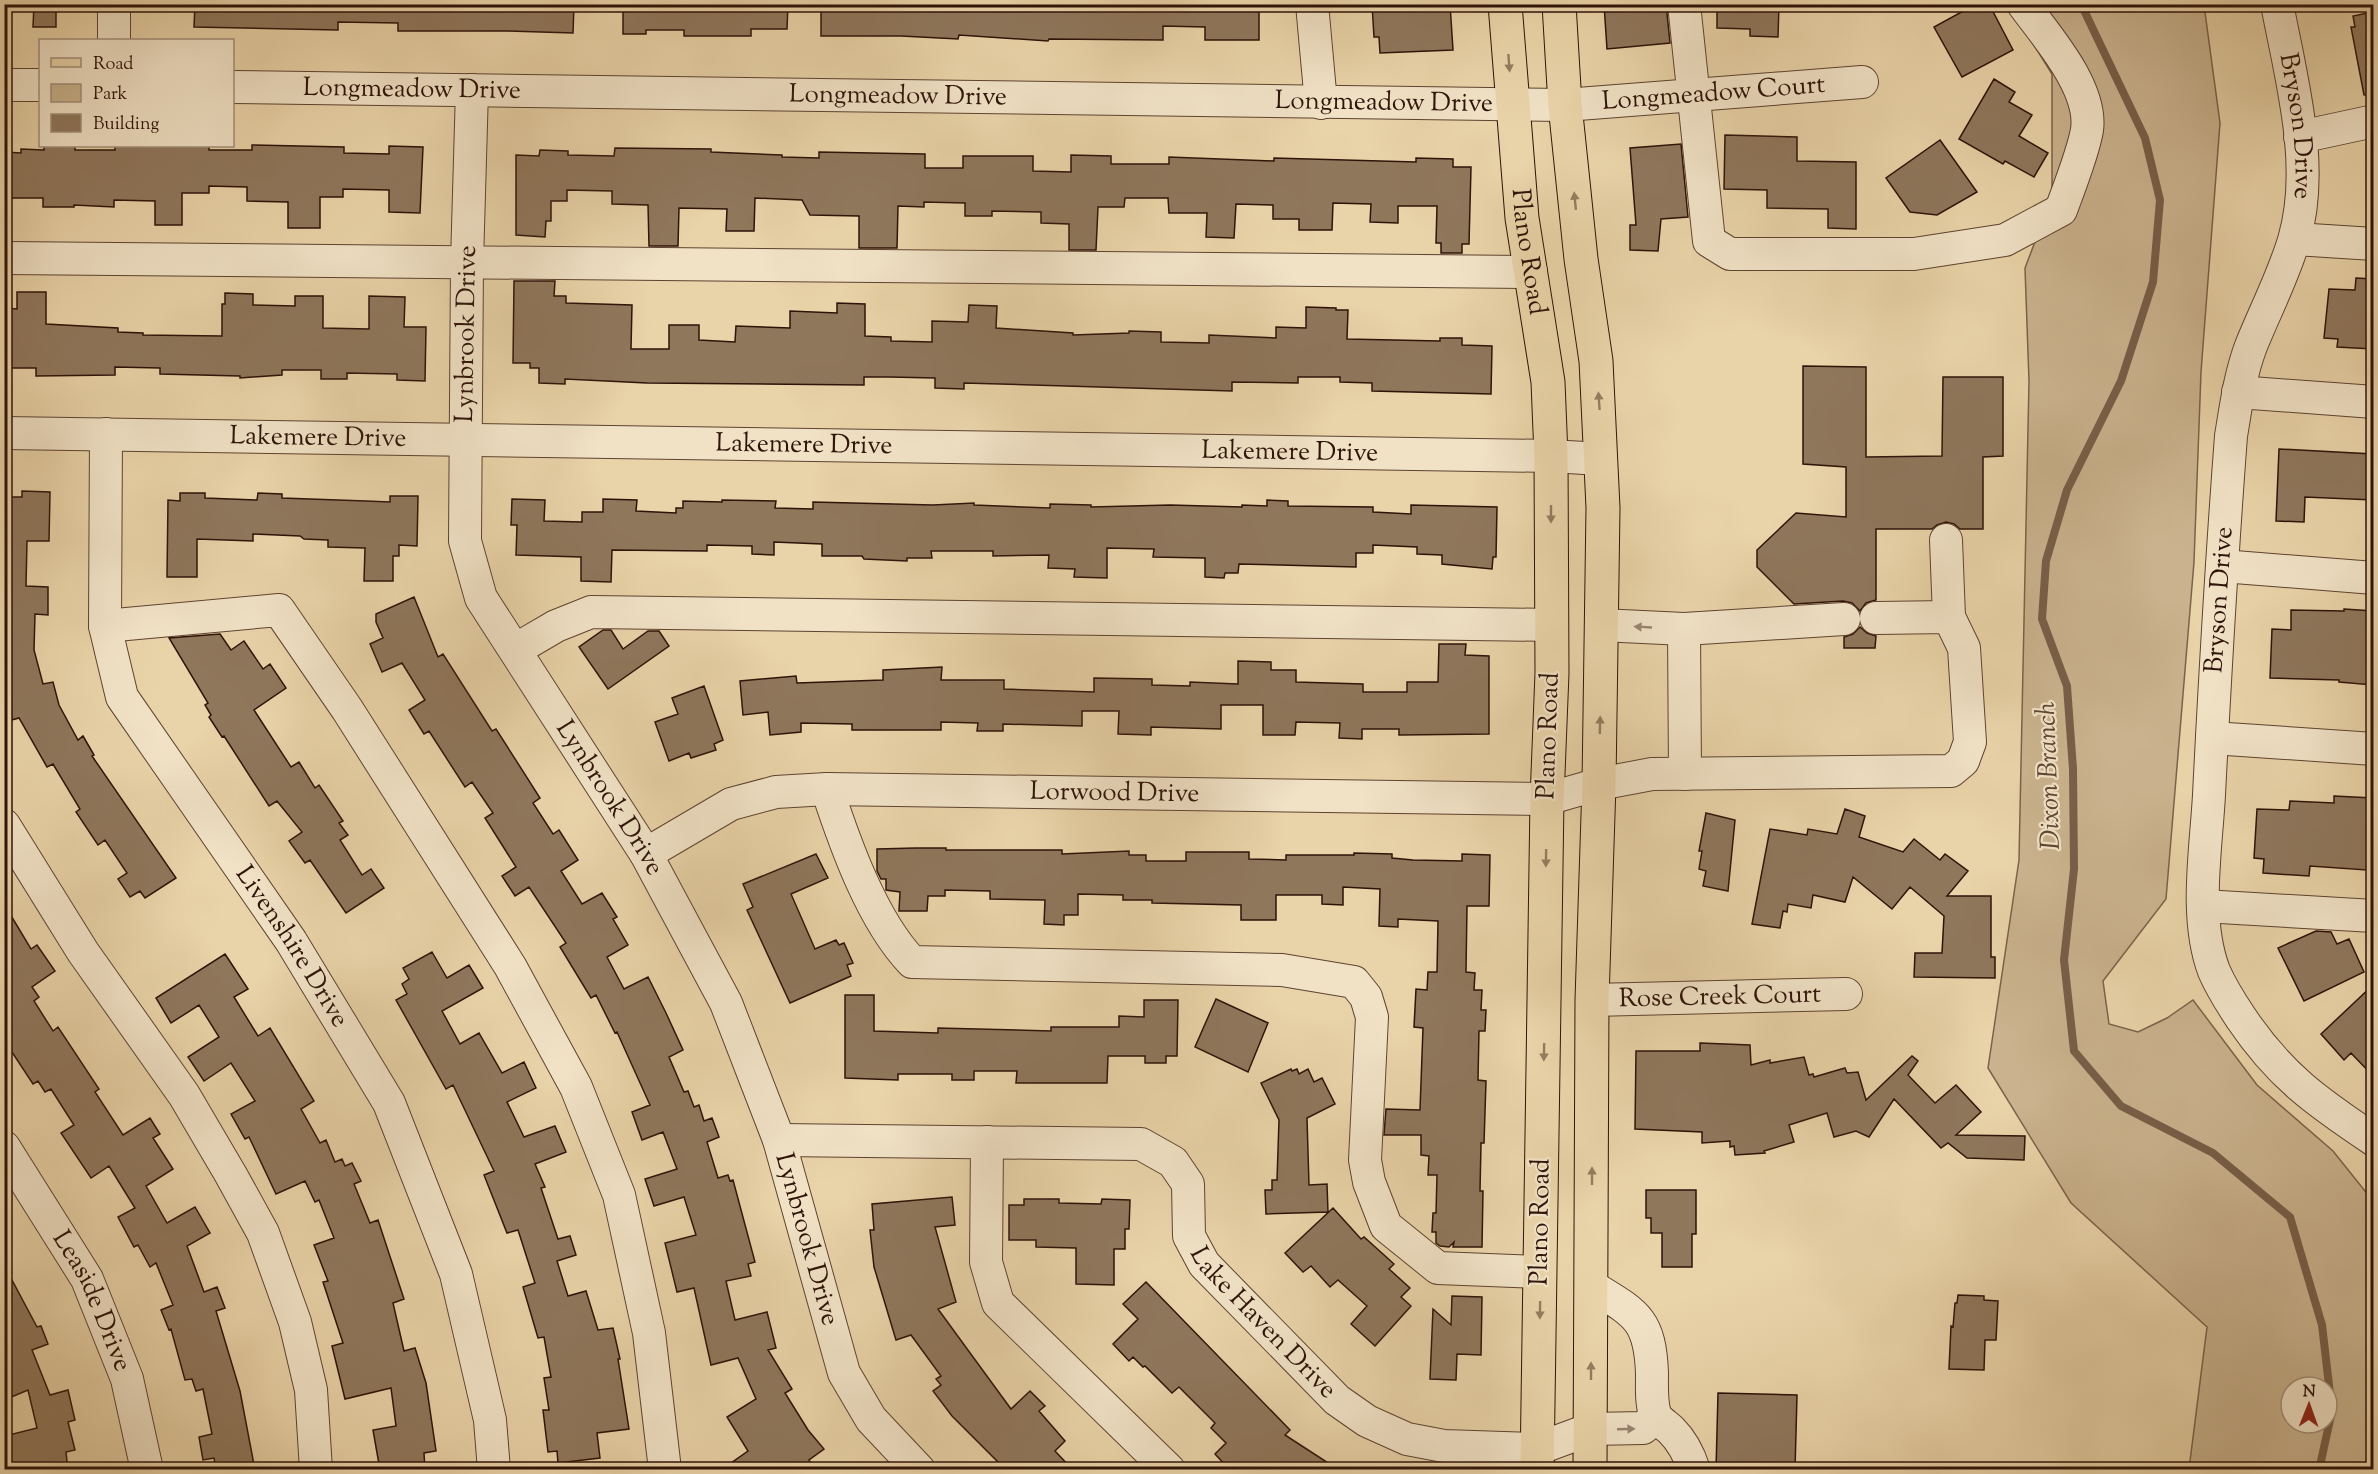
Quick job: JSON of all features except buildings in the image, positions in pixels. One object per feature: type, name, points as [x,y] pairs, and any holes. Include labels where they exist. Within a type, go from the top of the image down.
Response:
[{"type":"main road","name":"Plano Road","points":[[1505,4],[1522,218],[1548,382],[1551,456],[1552,625],[1547,799],[1537,1460]]},
{"type":"main road","name":"Plano Road","points":[[1558,4],[1565,105],[1581,259],[1596,361],[1601,459],[1599,784],[1592,999],[1590,1470]]},
{"type":"street","points":[[114,4],[114,39]]},
{"type":"street","points":[[1312,4],[1321,103]]},
{"type":"street","points":[[1684,4],[1709,241],[1730,254],[1914,254],[2005,240],[2061,210],[2087,129],[2083,94],[2061,56],[2023,4]]},
{"type":"street","name":"Bryson Drive","points":[[2277,4],[2301,137],[2302,196],[2295,239],[2250,348],[2238,392],[2231,436],[2203,906],[2205,936],[2214,971],[2258,1043],[2289,1078],[2319,1103],[2373,1140]]},
{"type":"street","name":"Longmeadow Court","points":[[1565,105],[1862,82]]},
{"type":"street","points":[[4,85],[39,85]]},
{"type":"street","name":"Longmeadow Drive","points":[[234,87],[1565,105]]},
{"type":"street","name":"Lynbrook Drive","points":[[472,90],[467,262],[465,541],[481,598],[646,854],[726,1003],[779,1140],[844,1373],[871,1419],[919,1470]]},
{"type":"street","points":[[2301,137],[2373,121]]},
{"type":"street","points":[[2295,239],[2373,244]]},
{"type":"street","points":[[4,258],[1531,272]]},
{"type":"street","points":[[2238,392],[2373,402]]},
{"type":"street","name":"Lakemere Drive","points":[[4,433],[1551,456],[1601,459]]},
{"type":"street","name":"Livenshire Drive","points":[[106,434],[105,626],[122,697],[291,941],[389,1104],[456,1274],[490,1420],[494,1470]]},
{"type":"street","points":[[1876,618],[1949,617],[1946,540]]},
{"type":"street","points":[[2222,566],[2373,578]]},
{"type":"street","points":[[105,626],[279,610],[347,709],[510,966],[576,1088],[619,1195],[649,1333],[665,1470]]},
{"type":"street","points":[[515,650],[556,626],[591,612],[1552,625]]},
{"type":"street","name":"Lorwood Drive","points":[[646,854],[731,804],[776,792],[827,789],[1547,799],[1599,784],[1652,774],[1951,771],[1963,761],[1970,742],[1964,648],[1949,617]]},
{"type":"street","points":[[1601,625],[1684,629],[1844,619]]},
{"type":"street","points":[[1684,629],[1685,774]]},
{"type":"street","points":[[2212,738],[2373,749]]},
{"type":"street","points":[[827,789],[839,828],[884,927],[912,962],[1281,970],[1354,982],[1366,997],[1372,1017],[1365,1160],[1369,1182],[1386,1226],[1438,1268],[1540,1272]]},
{"type":"street","points":[[4,825],[83,952],[184,1095],[263,1233],[295,1322],[311,1390],[316,1470]]},
{"type":"street","points":[[2203,906],[2373,916]]},
{"type":"street","name":"Rose Creek Court","points":[[1592,999],[1846,994]]},
{"type":"street","name":"Lake Haven Drive","points":[[779,1140],[1141,1144],[1173,1162],[1188,1184],[1189,1236],[1204,1264],[1337,1400],[1366,1421],[1407,1439],[1537,1460],[1591,1430],[1643,1428],[1656,1417]]},
{"type":"street","points":[[987,1142],[986,1262],[998,1303],[1169,1470]]},
{"type":"street","name":"Leaside Drive","points":[[4,1148],[87,1280],[127,1379],[147,1470]]},
{"type":"street","points":[[1591,1286],[1631,1311],[1648,1335],[1656,1417],[1688,1450],[1694,1470]]},
{"type":"green space","points":[[2009,5],[2204,5],[2220,123],[2201,372],[2194,562],[2166,899],[2103,981],[2109,1024],[2138,1032],[2167,1018],[2193,1000],[2257,1085],[2333,1151],[2373,1201],[2373,1469],[2189,1469],[2207,1327],[2071,1203],[1988,1068],[2019,860],[2029,381],[2025,268],[2052,197],[2052,74]]},
{"type":"waterway","name":"Dixon Branch","points":[[2081,4],[2145,138],[2160,200],[2153,282],[2121,381],[2067,490],[2046,561],[2042,619],[2067,686],[2073,769],[2074,869],[2064,960],[2074,1051],[2121,1106],[2213,1153],[2290,1217],[2322,1325],[2332,1411],[2319,1470]]}]
